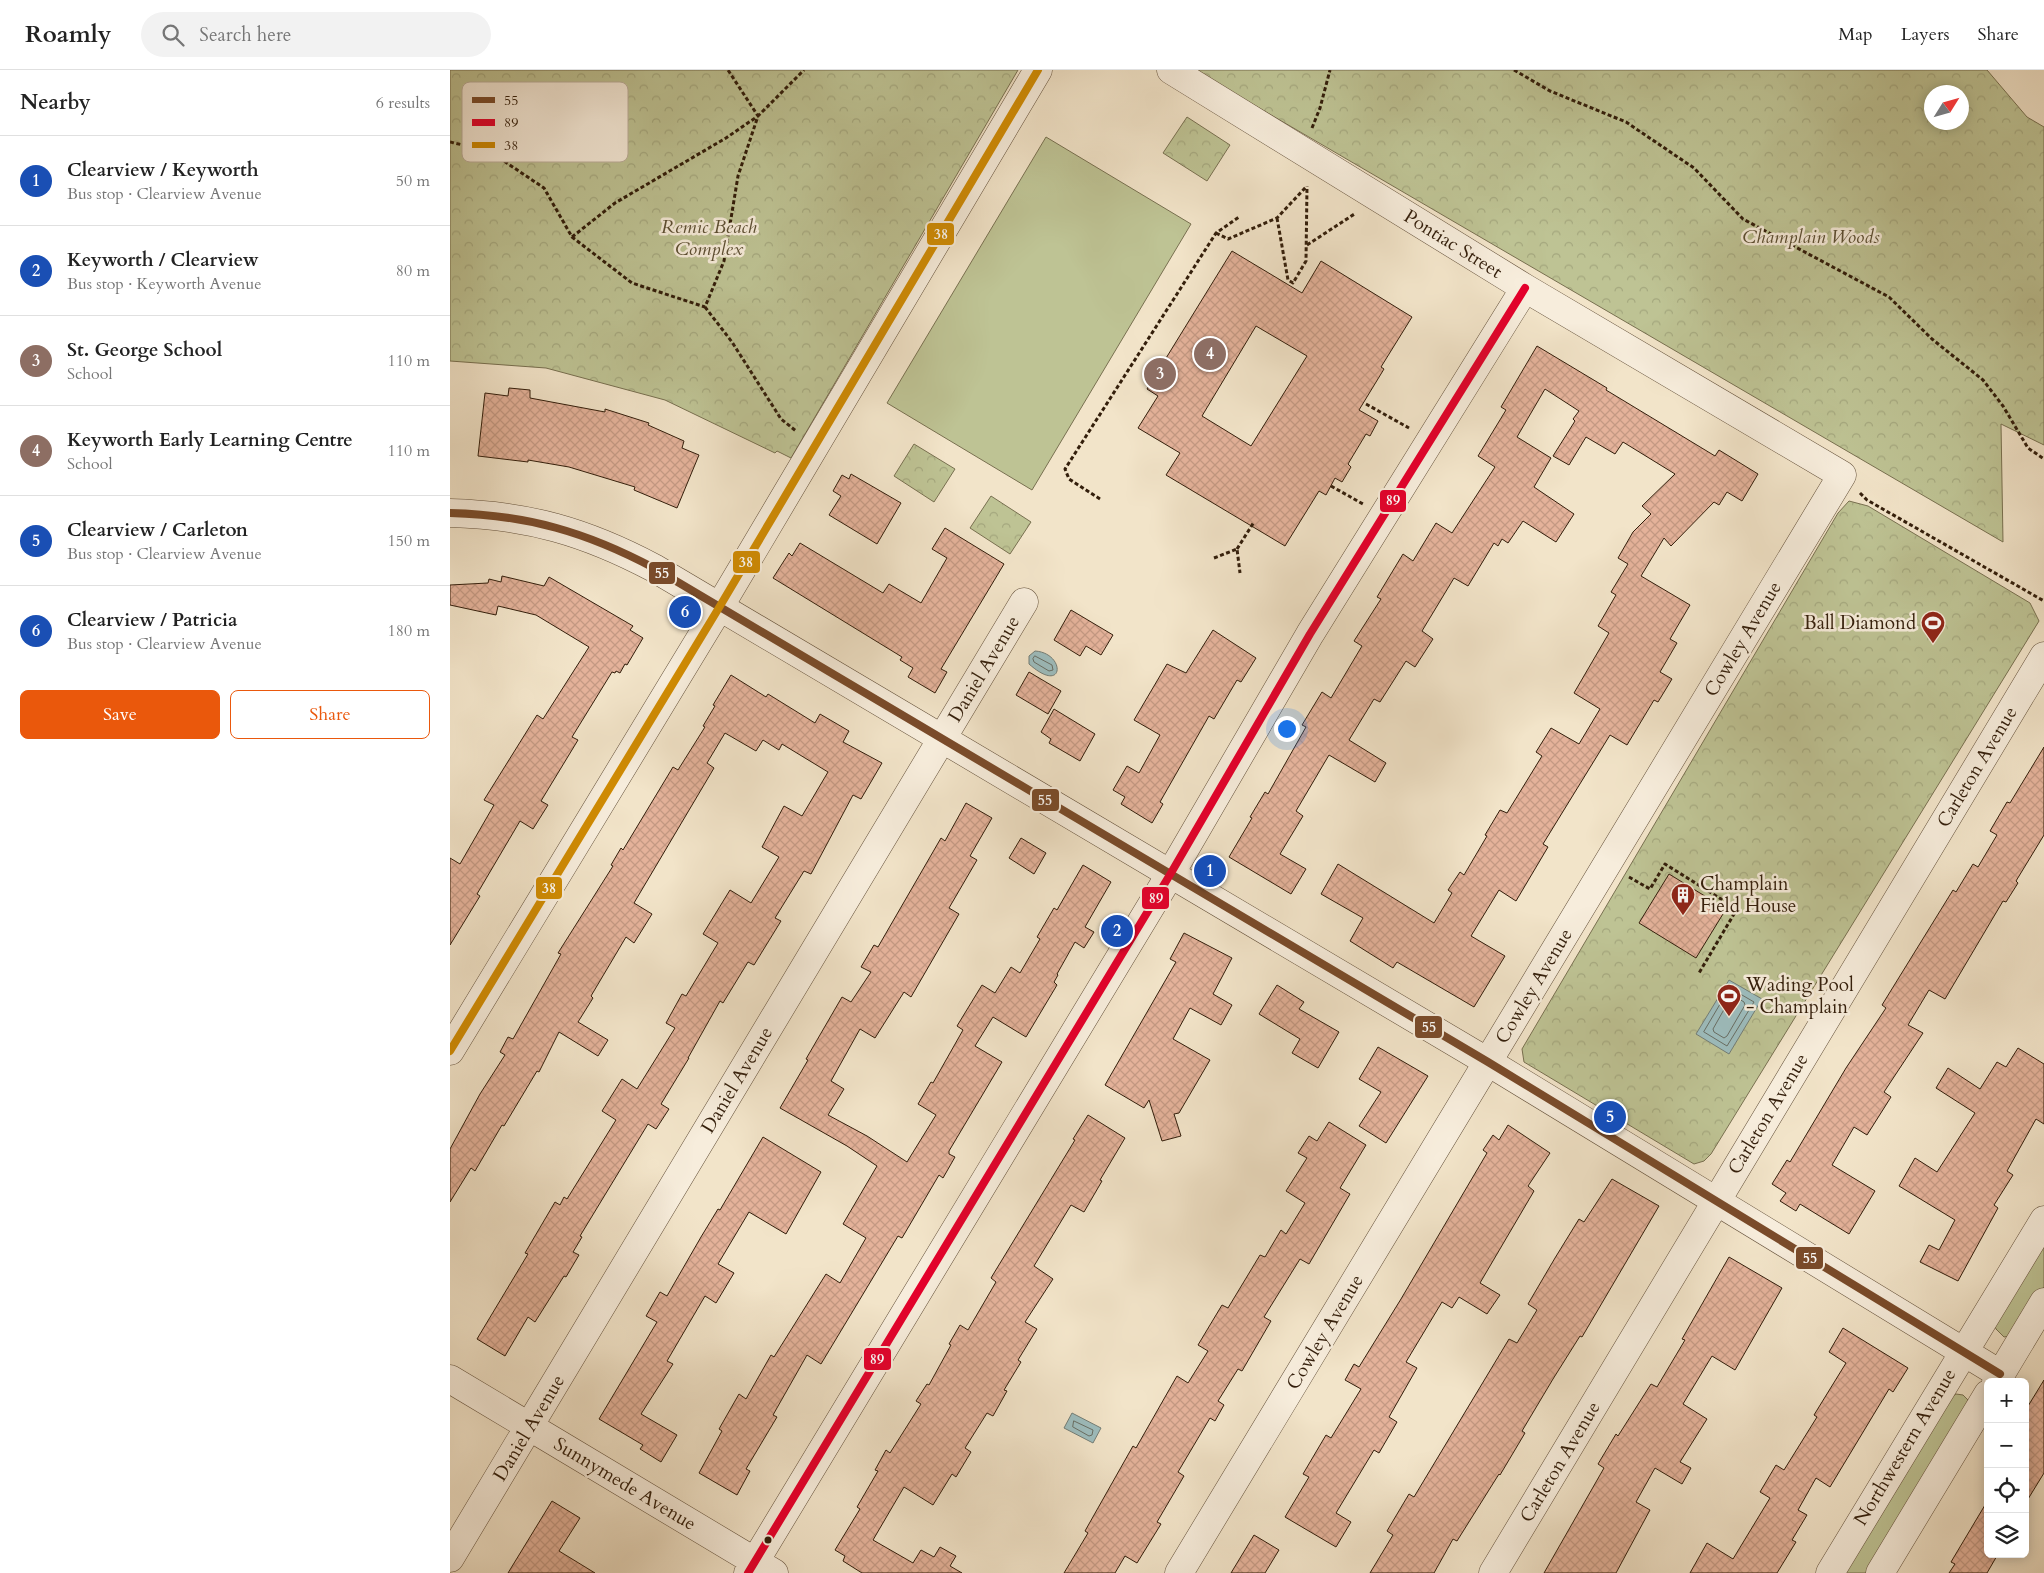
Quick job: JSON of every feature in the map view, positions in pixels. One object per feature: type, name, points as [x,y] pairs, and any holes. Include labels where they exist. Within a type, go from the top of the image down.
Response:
[{"type":"street","points":[[450,1051],[720,606],[1038,70]]},
{"type":"street","name":"Pontiac Street","points":[[1171,70],[1525,288],[1842,475]]},
{"type":"street","points":[[759,1569],[1171,873],[1310,634],[1525,288]]},
{"type":"street","name":"Cowley Avenue","points":[[1179,1573],[1842,475]]},
{"type":"street","points":[[450,513],[527,520],[576,533],[641,561],[1171,873],[1716,1200],[1963,1351],[1990,1378]]},
{"type":"street","name":"Daniel Avenue","points":[[450,1558],[1024,602]]},
{"type":"street","name":"Carleton Avenue","points":[[1493,1573],[2044,656]]},
{"type":"street","name":"Northwestern Avenue","points":[[1830,1573],[2044,1220]]},
{"type":"street","points":[[1998,1378],[2044,1302]]},
{"type":"street","name":"Sunnymede Avenue","points":[[450,1378],[759,1569]]},
{"type":"street","points":[[1880,1573],[1984,1401]]},
{"type":"path","points":[[728,70],[758,116]]},
{"type":"path","points":[[572,236],[615,203],[726,138],[758,116],[804,70]]},
{"type":"path","points":[[1303,151],[1320,108],[1330,70]]},
{"type":"path","points":[[1514,70],[1550,91],[1626,122],[1694,168],[1743,219],[1889,297],[1932,339],[1983,380],[2003,406],[2028,448],[2044,459]]},
{"type":"path","points":[[705,307],[724,261],[738,176],[758,116]]},
{"type":"path","points":[[505,162],[544,188],[572,236],[632,283],[705,307],[732,342],[781,419],[814,445]]},
{"type":"path","points":[[1277,218],[1288,280],[1293,283],[1306,261],[1307,186],[1305,180]]},
{"type":"path","points":[[1216,233],[1228,239],[1277,218],[1307,186]]},
{"type":"path","points":[[1306,246],[1357,212],[1370,193]]},
{"type":"path","points":[[1100,499],[1069,479],[1065,469],[1216,233],[1239,217]]},
{"type":"path","points":[[1366,404],[1430,441]]},
{"type":"path","points":[[1842,475],[1867,500],[2044,601]]},
{"type":"path","points":[[1331,486],[1368,506]]},
{"type":"path","points":[[1214,558],[1237,549],[1254,522]]},
{"type":"path","points":[[1237,549],[1240,573]]},
{"type":"path","points":[[1607,864],[1650,889],[1665,864],[1737,909],[1699,973]]},
{"type":"green space","name":"Remic Beach Complex","points":[[450,70],[1018,70],[791,458],[777,451],[775,453],[665,400],[546,368],[450,361]]},
{"type":"green space","name":"Champlain Woods","points":[[1194,70],[1987,70],[2027,117],[2044,127],[2044,445],[2001,424],[2003,542]]},
{"type":"green space","points":[[1187,117],[1230,145],[1207,181],[1163,153]]},
{"type":"green space","points":[[1046,137],[1191,224],[1032,490],[887,403]]},
{"type":"green space","points":[[914,444],[955,469],[934,502],[894,476]]},
{"type":"green space","points":[[991,496],[1031,522],[1010,554],[970,528]]},
{"type":"green space","points":[[1849,501],[1868,506],[2030,603],[2039,621],[1711,1154],[1704,1161],[1694,1164],[1524,1062],[1522,1049],[1838,513]]},
{"type":"green space","points":[[2044,1237],[2044,1287],[2015,1335],[2004,1337],[1996,1329],[1993,1321]]},
{"type":"green space","points":[[1956,1394],[1963,1395],[1968,1400],[1969,1409],[1870,1573],[1844,1573],[1950,1398]]},
{"type":"water","points":[[1035,651],[1045,653],[1052,658],[1056,664],[1057,670],[1055,674],[1049,676],[1041,673],[1029,664],[1029,656]]},
{"type":"water","name":"Wading Pool - Champlain","points":[[1729,980],[1762,999],[1729,1054],[1696,1034]]},
{"type":"water","points":[[1072,1413],[1101,1428],[1093,1443],[1064,1428]]},
{"type":"building","points":[[1232,251],[1302,293],[1321,261],[1412,317],[1381,367],[1384,369],[1359,410],[1378,421],[1370,436],[1366,434],[1348,464],[1351,467],[1342,482],[1335,478],[1326,495],[1319,491],[1285,546],[1166,475],[1180,453],[1138,428],[1158,396],[1147,389]],"holes":[[[1256,326],[1307,356],[1251,446],[1202,416]]]},
{"type":"building","points":[[1537,346],[1715,456],[1719,450],[1758,474],[1742,501],[1727,492],[1719,505],[1714,502],[1671,546],[1664,538],[1641,576],[1690,605],[1670,639],[1677,643],[1660,672],[1672,679],[1658,702],[1654,700],[1627,745],[1610,735],[1543,844],[1548,847],[1516,901],[1499,890],[1471,936],[1505,956],[1474,1007],[1397,962],[1393,968],[1350,941],[1363,918],[1321,894],[1338,864],[1434,923],[1452,893],[1448,890],[1460,872],[1464,875],[1500,810],[1507,813],[1542,756],[1536,752],[1551,728],[1579,744],[1600,709],[1574,693],[1609,633],[1598,626],[1616,595],[1611,592],[1628,564],[1618,558],[1633,532],[1651,514],[1642,506],[1675,474],[1623,442],[1615,454],[1586,437],[1569,465],[1553,456],[1575,421],[1573,419],[1579,411],[1545,389],[1517,437],[1551,458],[1534,487],[1574,514],[1556,542],[1523,521],[1508,543],[1502,539],[1498,546],[1494,543],[1468,586],[1454,578],[1422,631],[1433,639],[1415,667],[1406,661],[1380,702],[1374,699],[1349,740],[1386,763],[1375,782],[1329,755],[1296,811],[1303,816],[1280,854],[1306,869],[1291,894],[1229,857],[1252,818],[1250,817],[1265,792],[1268,794],[1306,727],[1302,725],[1322,692],[1331,698],[1362,646],[1354,641],[1381,599],[1377,597],[1403,554],[1413,561],[1436,523],[1452,533],[1495,467],[1478,456],[1506,410],[1501,407]]},
{"type":"building","points":[[509,388],[530,390],[530,398],[605,412],[605,409],[649,423],[648,425],[684,441],[682,448],[699,455],[677,508],[634,490],[635,487],[569,467],[528,460],[528,462],[478,456],[485,393],[508,396]]},
{"type":"building","points":[[851,474],[901,503],[877,544],[829,515],[841,496],[833,491],[842,475],[849,479]]},
{"type":"building","points":[[945,528],[1004,564],[941,669],[947,672],[935,693],[908,677],[913,668],[900,660],[902,657],[773,578],[789,553],[792,556],[800,543],[883,593],[889,584],[921,603],[947,558],[932,549]]},
{"type":"building","points":[[502,576],[544,586],[549,577],[633,626],[630,630],[643,638],[620,673],[612,672],[572,737],[578,740],[541,801],[548,805],[533,829],[520,821],[477,894],[480,896],[450,945],[450,858],[460,864],[494,805],[484,800],[537,715],[543,719],[589,647],[536,615],[498,606],[496,615],[450,605],[450,585],[488,583],[489,579],[501,582]]},
{"type":"building","points":[[1071,610],[1113,635],[1101,655],[1086,646],[1080,656],[1054,640]]},
{"type":"building","points":[[1213,630],[1256,658],[1241,682],[1237,680],[1214,719],[1209,716],[1160,802],[1163,804],[1152,823],[1121,804],[1125,797],[1113,790],[1127,766],[1139,773],[1160,735],[1134,720],[1167,664],[1186,673]]},
{"type":"building","points":[[1029,672],[1061,691],[1048,714],[1016,695]]},
{"type":"building","points":[[731,675],[766,697],[768,694],[815,723],[820,714],[849,731],[843,742],[882,763],[861,799],[853,795],[811,874],[804,871],[775,918],[781,921],[754,965],[748,962],[723,1003],[720,1001],[661,1104],[669,1109],[656,1129],[648,1124],[580,1236],[582,1237],[573,1252],[579,1255],[566,1277],[564,1276],[535,1322],[528,1317],[505,1356],[477,1339],[528,1254],[525,1253],[555,1202],[560,1205],[564,1197],[567,1199],[616,1120],[602,1111],[622,1079],[637,1089],[675,1028],[666,1023],[682,994],[686,996],[718,943],[703,934],[730,890],[751,903],[779,857],[762,847],[784,806],[802,816],[828,772],[782,744],[779,750],[763,740],[756,751],[725,733],[707,763],[714,768],[634,903],[652,914],[634,943],[626,937],[578,1022],[608,1040],[598,1056],[559,1032],[539,1072],[537,1071],[504,1126],[502,1125],[475,1171],[471,1168],[450,1202],[450,1149],[480,1094],[505,1055],[500,1052],[508,1037],[513,1039],[561,954],[558,953],[613,866],[611,865],[621,848],[623,850],[673,767],[678,770],[705,727],[703,726],[715,706],[713,705]]},
{"type":"building","points":[[1054,709],[1095,734],[1080,761],[1049,743],[1051,739],[1041,732]]},
{"type":"building","points":[[2044,747],[2044,835],[2016,881],[2018,883],[2006,902],[2003,901],[1945,999],[1929,990],[1908,1025],[1923,1033],[1884,1092],[1891,1097],[1867,1135],[1854,1127],[1832,1165],[1875,1191],[1849,1234],[1800,1204],[1796,1211],[1780,1201],[1786,1193],[1772,1184],[1787,1160],[1790,1162],[1846,1068],[1886,1008],[1882,1005],[1953,890],[1956,892],[1973,864],[1978,867],[1997,835],[1990,831],[2007,802],[2010,803]]},
{"type":"building","points":[[966,803],[992,818],[970,856],[977,860],[949,908],[959,914],[911,997],[904,992],[875,1038],[860,1029],[831,1081],[844,1089],[828,1115],[867,1136],[907,1162],[936,1115],[918,1104],[931,1082],[933,1083],[963,1030],[957,1026],[982,985],[995,993],[1011,967],[1020,973],[1040,939],[1037,937],[1054,908],[1057,910],[1083,865],[1111,882],[1085,927],[1094,932],[1084,948],[1075,942],[1057,974],[1054,982],[1057,985],[1026,1037],[993,1017],[975,1046],[1002,1062],[949,1151],[949,1154],[955,1157],[943,1178],[939,1175],[902,1238],[898,1236],[821,1364],[807,1355],[773,1415],[777,1417],[746,1469],[750,1471],[737,1495],[699,1473],[722,1431],[719,1429],[739,1394],[746,1399],[771,1355],[774,1357],[826,1274],[840,1283],[866,1238],[843,1224],[877,1166],[847,1146],[780,1108],[842,997],[851,1002],[871,972],[861,967],[874,945],[878,947],[941,838],[945,841]]},
{"type":"building","points":[[1021,838],[1046,853],[1034,874],[1009,858]]},
{"type":"building","name":"Champlain Field House","points":[[1669,874],[1726,909],[1696,958],[1639,923]]},
{"type":"building","points":[[1184,933],[1232,958],[1213,994],[1232,1005],[1221,1025],[1190,1008],[1173,1039],[1210,1060],[1179,1113],[1174,1114],[1181,1136],[1162,1141],[1149,1100],[1144,1108],[1105,1085],[1176,962],[1170,959]]},
{"type":"building","points":[[1277,985],[1304,1002],[1299,1009],[1339,1032],[1318,1068],[1292,1053],[1300,1039],[1259,1014]]},
{"type":"building","points":[[1378,1047],[1428,1076],[1386,1143],[1359,1126],[1381,1092],[1359,1079]]},
{"type":"building","points":[[2018,1048],[2044,1064],[2044,1124],[2036,1119],[2007,1171],[2013,1175],[1994,1205],[1998,1208],[1958,1281],[1920,1262],[1929,1245],[1939,1250],[1955,1220],[1899,1186],[1915,1158],[1937,1172],[1975,1113],[1936,1088],[1948,1068],[1980,1089],[1997,1062],[2006,1067]]},
{"type":"building","points":[[1088,1115],[1125,1138],[1100,1180],[1102,1181],[1084,1212],[1071,1205],[1034,1266],[1053,1279],[1025,1322],[1037,1329],[1018,1360],[1021,1362],[1004,1390],[1007,1391],[993,1416],[987,1413],[965,1448],[971,1452],[956,1477],[952,1474],[933,1505],[904,1487],[873,1540],[913,1563],[921,1550],[934,1557],[940,1547],[956,1556],[950,1566],[962,1573],[862,1573],[843,1561],[845,1556],[835,1550],[860,1509],[857,1507],[878,1471],[875,1470],[886,1450],[890,1453],[921,1404],[916,1401],[927,1384],[929,1385],[960,1325],[968,1330],[996,1282],[991,1278],[1075,1140],[1073,1139]]},
{"type":"building","points":[[1329,1122],[1366,1145],[1340,1188],[1350,1194],[1309,1264],[1300,1259],[1264,1317],[1271,1321],[1242,1371],[1238,1369],[1218,1401],[1224,1405],[1215,1421],[1210,1418],[1178,1472],[1184,1476],[1157,1522],[1161,1524],[1137,1563],[1125,1556],[1115,1573],[1064,1573],[1088,1533],[1085,1531],[1133,1446],[1136,1448],[1177,1376],[1188,1383],[1208,1351],[1198,1345],[1222,1305],[1228,1308],[1260,1255],[1265,1257],[1281,1230],[1286,1234],[1305,1203],[1286,1191],[1307,1158],[1298,1153],[1309,1136],[1317,1141]]},
{"type":"building","points":[[1508,1125],[1550,1153],[1528,1186],[1534,1191],[1480,1283],[1500,1295],[1487,1314],[1459,1297],[1452,1308],[1442,1302],[1406,1362],[1417,1368],[1389,1417],[1397,1422],[1379,1453],[1374,1450],[1336,1513],[1351,1522],[1336,1547],[1285,1517],[1309,1477],[1303,1474],[1326,1435],[1331,1438],[1361,1389],[1345,1380],[1354,1364],[1359,1367],[1401,1299],[1487,1153],[1483,1150],[1493,1135],[1499,1140]]},
{"type":"building","points":[[763,1137],[821,1172],[786,1234],[749,1212],[718,1264],[734,1273],[716,1303],[705,1296],[667,1361],[673,1364],[641,1414],[677,1435],[661,1462],[640,1449],[643,1445],[599,1419],[657,1322],[646,1316],[660,1292],[667,1296]]},
{"type":"building","points":[[1612,1179],[1659,1206],[1582,1337],[1580,1336],[1522,1431],[1525,1433],[1500,1475],[1457,1541],[1453,1539],[1434,1573],[1370,1573],[1393,1535],[1387,1531],[1409,1494],[1414,1497],[1509,1339],[1517,1343],[1537,1310],[1528,1304],[1579,1219],[1584,1222]]},
{"type":"building","points":[[1729,1257],[1782,1288],[1735,1370],[1712,1356],[1683,1404],[1707,1419],[1680,1462],[1691,1468],[1682,1484],[1655,1468],[1636,1502],[1650,1510],[1616,1573],[1544,1573],[1604,1468],[1598,1464],[1616,1434],[1618,1436],[1651,1384],[1657,1387],[1685,1340],[1682,1339]]},
{"type":"building","points":[[1843,1328],[1908,1368],[1893,1392],[1889,1389],[1830,1487],[1816,1478],[1798,1510],[1807,1515],[1792,1540],[1796,1542],[1777,1573],[1690,1573],[1707,1543],[1733,1559],[1770,1498],[1760,1492],[1776,1465],[1784,1470],[1817,1417],[1814,1415],[1846,1363],[1829,1352]]},
{"type":"building","points":[[2044,1380],[2044,1473],[2029,1497],[2029,1423],[2029,1404]]},
{"type":"building","points":[[552,1501],[580,1518],[559,1551],[595,1573],[508,1573]]},
{"type":"building","points":[[1984,1507],[1984,1558],[1996,1558],[1987,1573],[1949,1573],[1955,1564],[1951,1562]]},
{"type":"building","points":[[1254,1535],[1279,1550],[1265,1573],[1231,1573]]},
{"type":"transit line","name":"38","points":[[450,1051],[720,606],[1038,70]]},
{"type":"transit line","name":"89","points":[[748,1573],[1171,873],[1310,634],[1525,288]]},
{"type":"transit line","name":"55","points":[[450,513],[505,517],[556,528],[604,544],[654,568],[1488,1062],[2000,1374]]},
{"type":"place","name":"Keyworth Early Learning Centre","points":[[1210,354]]},
{"type":"place","name":"St. George School","points":[[1160,374]]},
{"type":"place","name":"Clearview / Patricia","points":[[685,612]]},
{"type":"place","name":"Ball Diamond","points":[[1933,644]]},
{"type":"place","name":"Clearview / Keyworth","points":[[1210,871]]},
{"type":"place","name":"Champlain Field House","points":[[1683,916]]},
{"type":"place","name":"Keyworth / Clearview","points":[[1117,931]]},
{"type":"place","name":"Wading Pool - Champlain","points":[[1729,1017]]},
{"type":"place","name":"Clearview / Carleton","points":[[1610,1117]]}]
